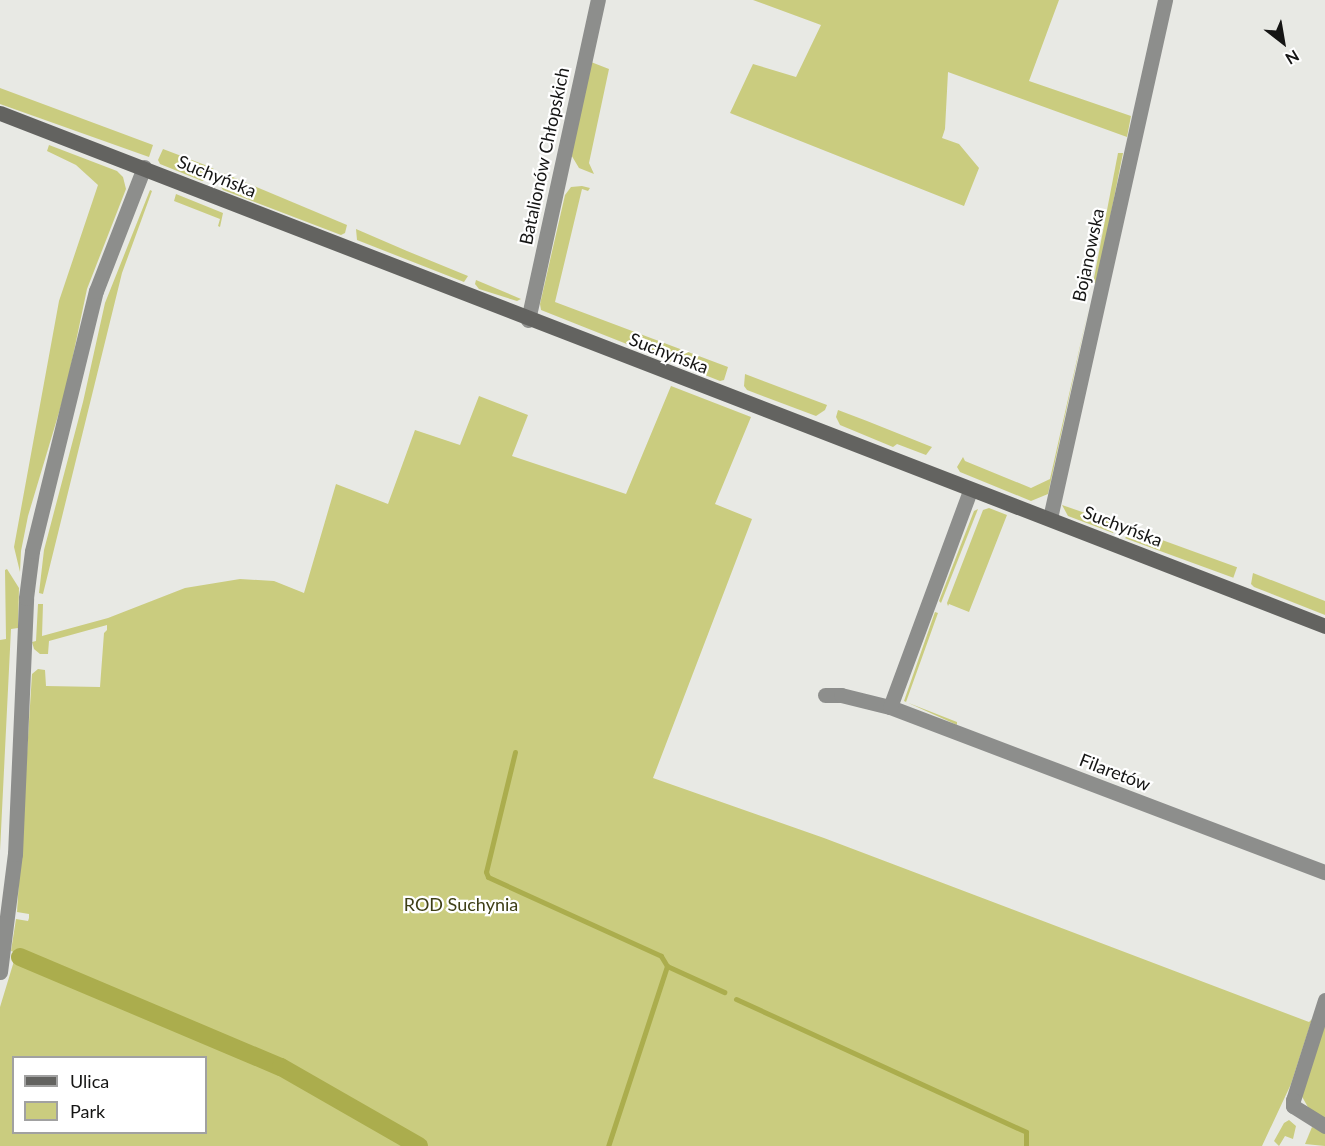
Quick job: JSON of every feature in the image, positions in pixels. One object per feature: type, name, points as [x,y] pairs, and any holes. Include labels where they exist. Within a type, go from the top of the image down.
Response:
[{"type":"street","name":"Batalionów Chłopskich","points":[[528,320],[598,0]]},
{"type":"street","name":"Bojanowska","points":[[1050,518],[1165,0]]},
{"type":"street","name":"Suchyńska","points":[[0,114],[144,167],[528,320],[970,491],[1050,518],[1325,626]]},
{"type":"street","points":[[0,972],[15,854],[26,598],[32,551],[96,291],[144,167]]},
{"type":"street","points":[[890,707],[970,491]]},
{"type":"street","name":"Filaretów","points":[[825,695],[841,696],[890,707],[1325,872]]},
{"type":"street","points":[[1325,1000],[1293,1100],[1293,1106],[1325,1126]]},
{"type":"green space","points":[[753,0],[1059,0],[1029,81],[1131,116],[1127,137],[948,72],[945,129],[942,138],[959,144],[979,168],[964,206],[730,113],[753,64],[796,77],[821,25]]},
{"type":"green space","points":[[591,62],[609,69],[589,163],[594,174],[579,168],[570,153]]},
{"type":"green space","points":[[0,88],[153,145],[149,157],[0,104]]},
{"type":"green space","points":[[49,145],[117,171],[123,177],[126,189],[87,289],[66,389],[28,516],[21,551],[20,572],[14,547],[59,301],[98,185],[76,165],[47,151]]},
{"type":"green space","points":[[163,149],[214,169],[208,179],[202,181],[160,164],[158,160]]},
{"type":"green space","points":[[1118,153],[1123,153],[1097,283],[1093,283]]},
{"type":"green space","points":[[223,173],[347,225],[345,233],[341,235],[223,190],[220,186]]},
{"type":"green space","points":[[571,187],[590,188],[588,191],[582,189],[555,302],[728,367],[724,380],[720,381],[541,310],[540,304],[565,195]]},
{"type":"green space","points":[[150,190],[152,191],[122,273],[43,594],[39,593],[44,550],[83,402],[105,303]]},
{"type":"green space","points":[[176,194],[223,213],[220,227],[218,226],[220,219],[174,201]]},
{"type":"green space","points":[[356,229],[468,276],[464,282],[357,240]]},
{"type":"green space","points":[[476,280],[521,299],[517,301],[479,289],[475,284]]},
{"type":"green space","points":[[1089,306],[1048,494],[1031,501],[960,472],[957,467],[963,457],[965,461],[1031,488],[1050,479]]},
{"type":"green space","points":[[745,374],[827,405],[825,410],[816,416],[747,390],[744,386]]},
{"type":"green space","name":"ROD Suchynia","points":[[671,386],[751,417],[715,504],[752,519],[653,778],[824,838],[1309,1022],[1312,1019],[1291,1084],[1262,1146],[424,1146],[284,1065],[11,951],[16,919],[28,921],[29,918],[29,914],[17,912],[32,674],[38,669],[45,670],[46,686],[100,687],[104,633],[107,630],[107,625],[49,641],[48,654],[40,654],[34,649],[32,642],[36,641],[38,604],[43,604],[42,636],[108,618],[185,588],[240,579],[274,581],[304,593],[336,484],[388,504],[415,430],[460,445],[479,396],[528,415],[512,456],[626,494]]},
{"type":"green space","points":[[838,410],[932,447],[926,455],[897,444],[893,447],[840,425],[836,417]]},
{"type":"green space","points":[[1062,505],[1117,524],[1113,533],[1068,516]]},
{"type":"green space","points":[[989,508],[1007,515],[969,612],[949,604],[948,606],[947,603],[983,510]]},
{"type":"green space","points":[[978,509],[941,603],[939,601],[974,511]]},
{"type":"green space","points":[[1129,528],[1237,567],[1233,578],[1125,538]]},
{"type":"green space","points":[[7,569],[19,588],[18,628],[11,629],[0,851],[0,640],[6,639],[5,570]]},
{"type":"green space","points":[[1253,573],[1325,601],[1325,615],[1254,587],[1251,584]]},
{"type":"green space","points":[[935,612],[938,613],[906,702],[904,701]]},
{"type":"green space","points":[[908,703],[957,722],[957,725]]},
{"type":"green space","points":[[14,961],[280,1072],[409,1146],[0,1146],[0,1007]]},
{"type":"green space","points":[[1325,1017],[1325,1121],[1309,1109],[1300,1093]]},
{"type":"green space","points":[[1289,1120],[1296,1126],[1293,1139],[1285,1136],[1279,1146],[1274,1141],[1284,1123]]},
{"type":"green space","points":[[1312,1127],[1325,1133],[1325,1146],[1305,1144]]},
{"type":"waterway","points":[[515,752],[486,872],[488,877],[661,956],[667,966],[608,1146]]},
{"type":"waterway","points":[[20,957],[281,1067],[419,1146]]},
{"type":"waterway","points":[[667,966],[724,992]]},
{"type":"waterway","points":[[736,999],[1026,1132],[1026,1146]]}]
